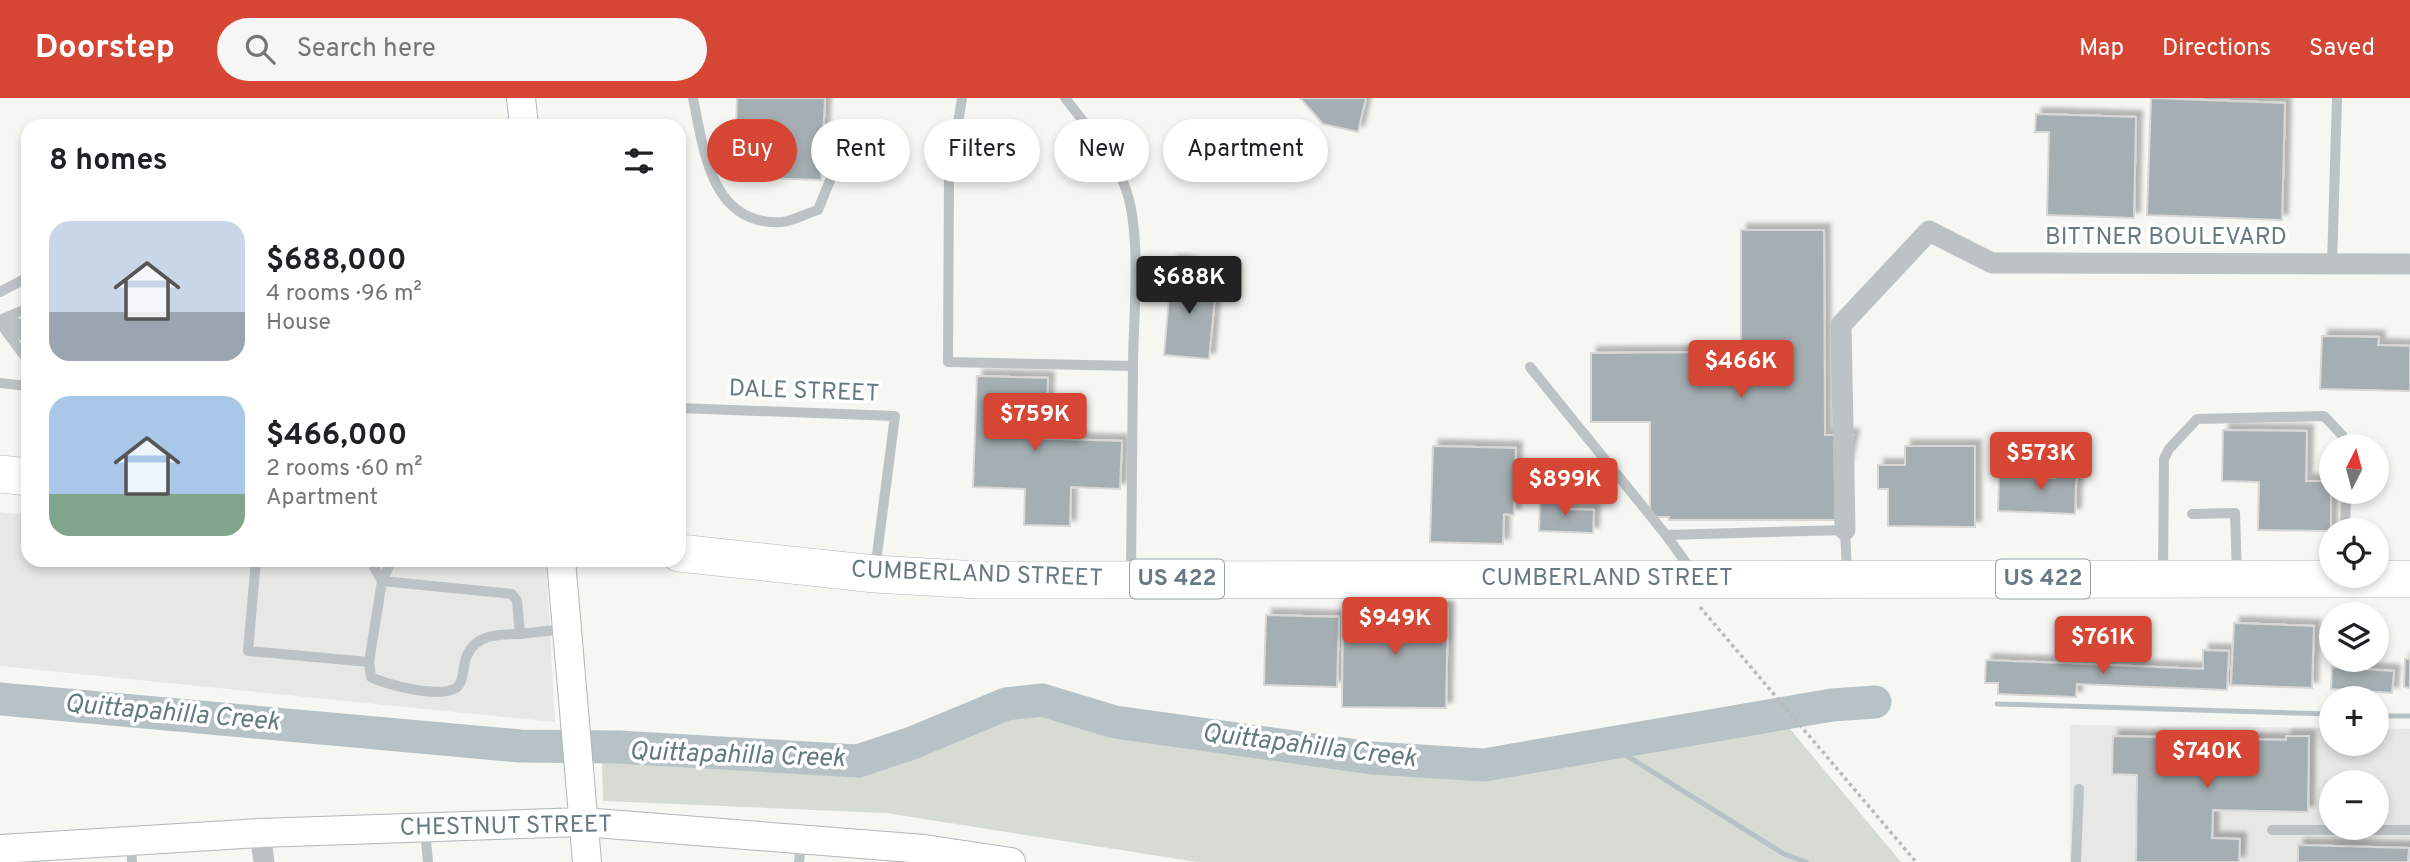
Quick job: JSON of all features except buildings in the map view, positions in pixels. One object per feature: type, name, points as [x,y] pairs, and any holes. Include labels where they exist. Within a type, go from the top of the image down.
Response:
[{"type":"highway","points":[[0,474],[21,476]]},
{"type":"highway","name":"CUMBERLAND STREET","points":[[686,554],[874,574],[979,580],[2319,577]]},
{"type":"highway","name":"CUMBERLAND STREET","points":[[2389,578],[2410,579]]},
{"type":"street","points":[[521,98],[523,119]]},
{"type":"street","name":"BITTNER BOULEVARD","points":[[1845,530],[1841,325],[1929,231],[1992,263],[2410,264]]},
{"type":"street","points":[[562,567],[587,862]]},
{"type":"street","name":"CHESTNUT STREET","points":[[0,849],[132,852],[260,833],[583,822],[800,850],[924,849],[1012,862]]},
{"type":"street","points":[[260,833],[264,862]]},
{"type":"lane","points":[[693,98],[703,147],[720,194],[740,215],[782,222],[818,210],[829,182]]},
{"type":"lane","points":[[962,98],[949,178],[947,362],[1133,366]]},
{"type":"lane","points":[[1065,98],[1122,179],[1130,203],[1134,229],[1130,579]]},
{"type":"lane","points":[[2332,265],[2337,98]]},
{"type":"lane","points":[[0,292],[21,281]]},
{"type":"lane","points":[[0,321],[21,311]]},
{"type":"lane","points":[[0,321],[21,318]]},
{"type":"lane","points":[[0,321],[21,324]]},
{"type":"lane","points":[[0,321],[21,334]]},
{"type":"lane","points":[[0,321],[21,352]]},
{"type":"lane","points":[[1530,367],[1666,536],[1687,578]]},
{"type":"lane","points":[[0,383],[21,385]]},
{"type":"lane","name":"DALE STREET","points":[[686,408],[895,416],[874,574]]},
{"type":"lane","points":[[2163,579],[2164,459],[2174,442],[2197,419],[2324,416],[2341,434]]},
{"type":"lane","points":[[2192,514],[2235,513],[2237,578]]},
{"type":"lane","points":[[1666,536],[1845,530],[1847,580]]},
{"type":"lane","points":[[255,567],[248,651],[369,662]]},
{"type":"lane","points":[[374,567],[383,581]]},
{"type":"lane","points":[[389,567],[383,581],[369,662],[371,677],[384,685],[440,692],[455,689],[461,684],[466,657],[472,647],[483,638],[567,628]]},
{"type":"lane","points":[[383,581],[512,594],[517,600],[520,634]]},
{"type":"lane","points":[[2076,862],[2079,789]]},
{"type":"lane","points":[[425,828],[428,862]]},
{"type":"lane","points":[[2272,830],[2410,830]]},
{"type":"path","points":[[1687,578],[1770,691],[1916,862]]},
{"type":"shaded area","points":[[0,512],[21,514],[21,567],[546,567],[555,722],[0,666]]},
{"type":"shaded area","points":[[1036,710],[1115,732],[1381,771],[1484,774],[1785,723],[1901,862],[1197,862],[886,813],[603,801],[602,759],[860,772],[1016,711]]},
{"type":"shaded area","points":[[2070,725],[2319,728],[2319,756],[2389,756],[2389,728],[2410,729],[2410,862],[2070,862]]},
{"type":"waterway","name":"Quittapahilla Creek","points":[[0,699],[520,746],[619,747],[858,761],[912,743],[1006,704],[1042,700],[1115,722],[1372,758],[1484,765],[1832,705],[1875,702]]},
{"type":"waterway","name":"Quittapahilla Creek","points":[[1997,704],[2319,714]]},
{"type":"waterway","name":"Quittapahilla Creek","points":[[2389,716],[2410,716]]},
{"type":"waterway","points":[[1608,744],[1784,854],[1806,862]]}]
